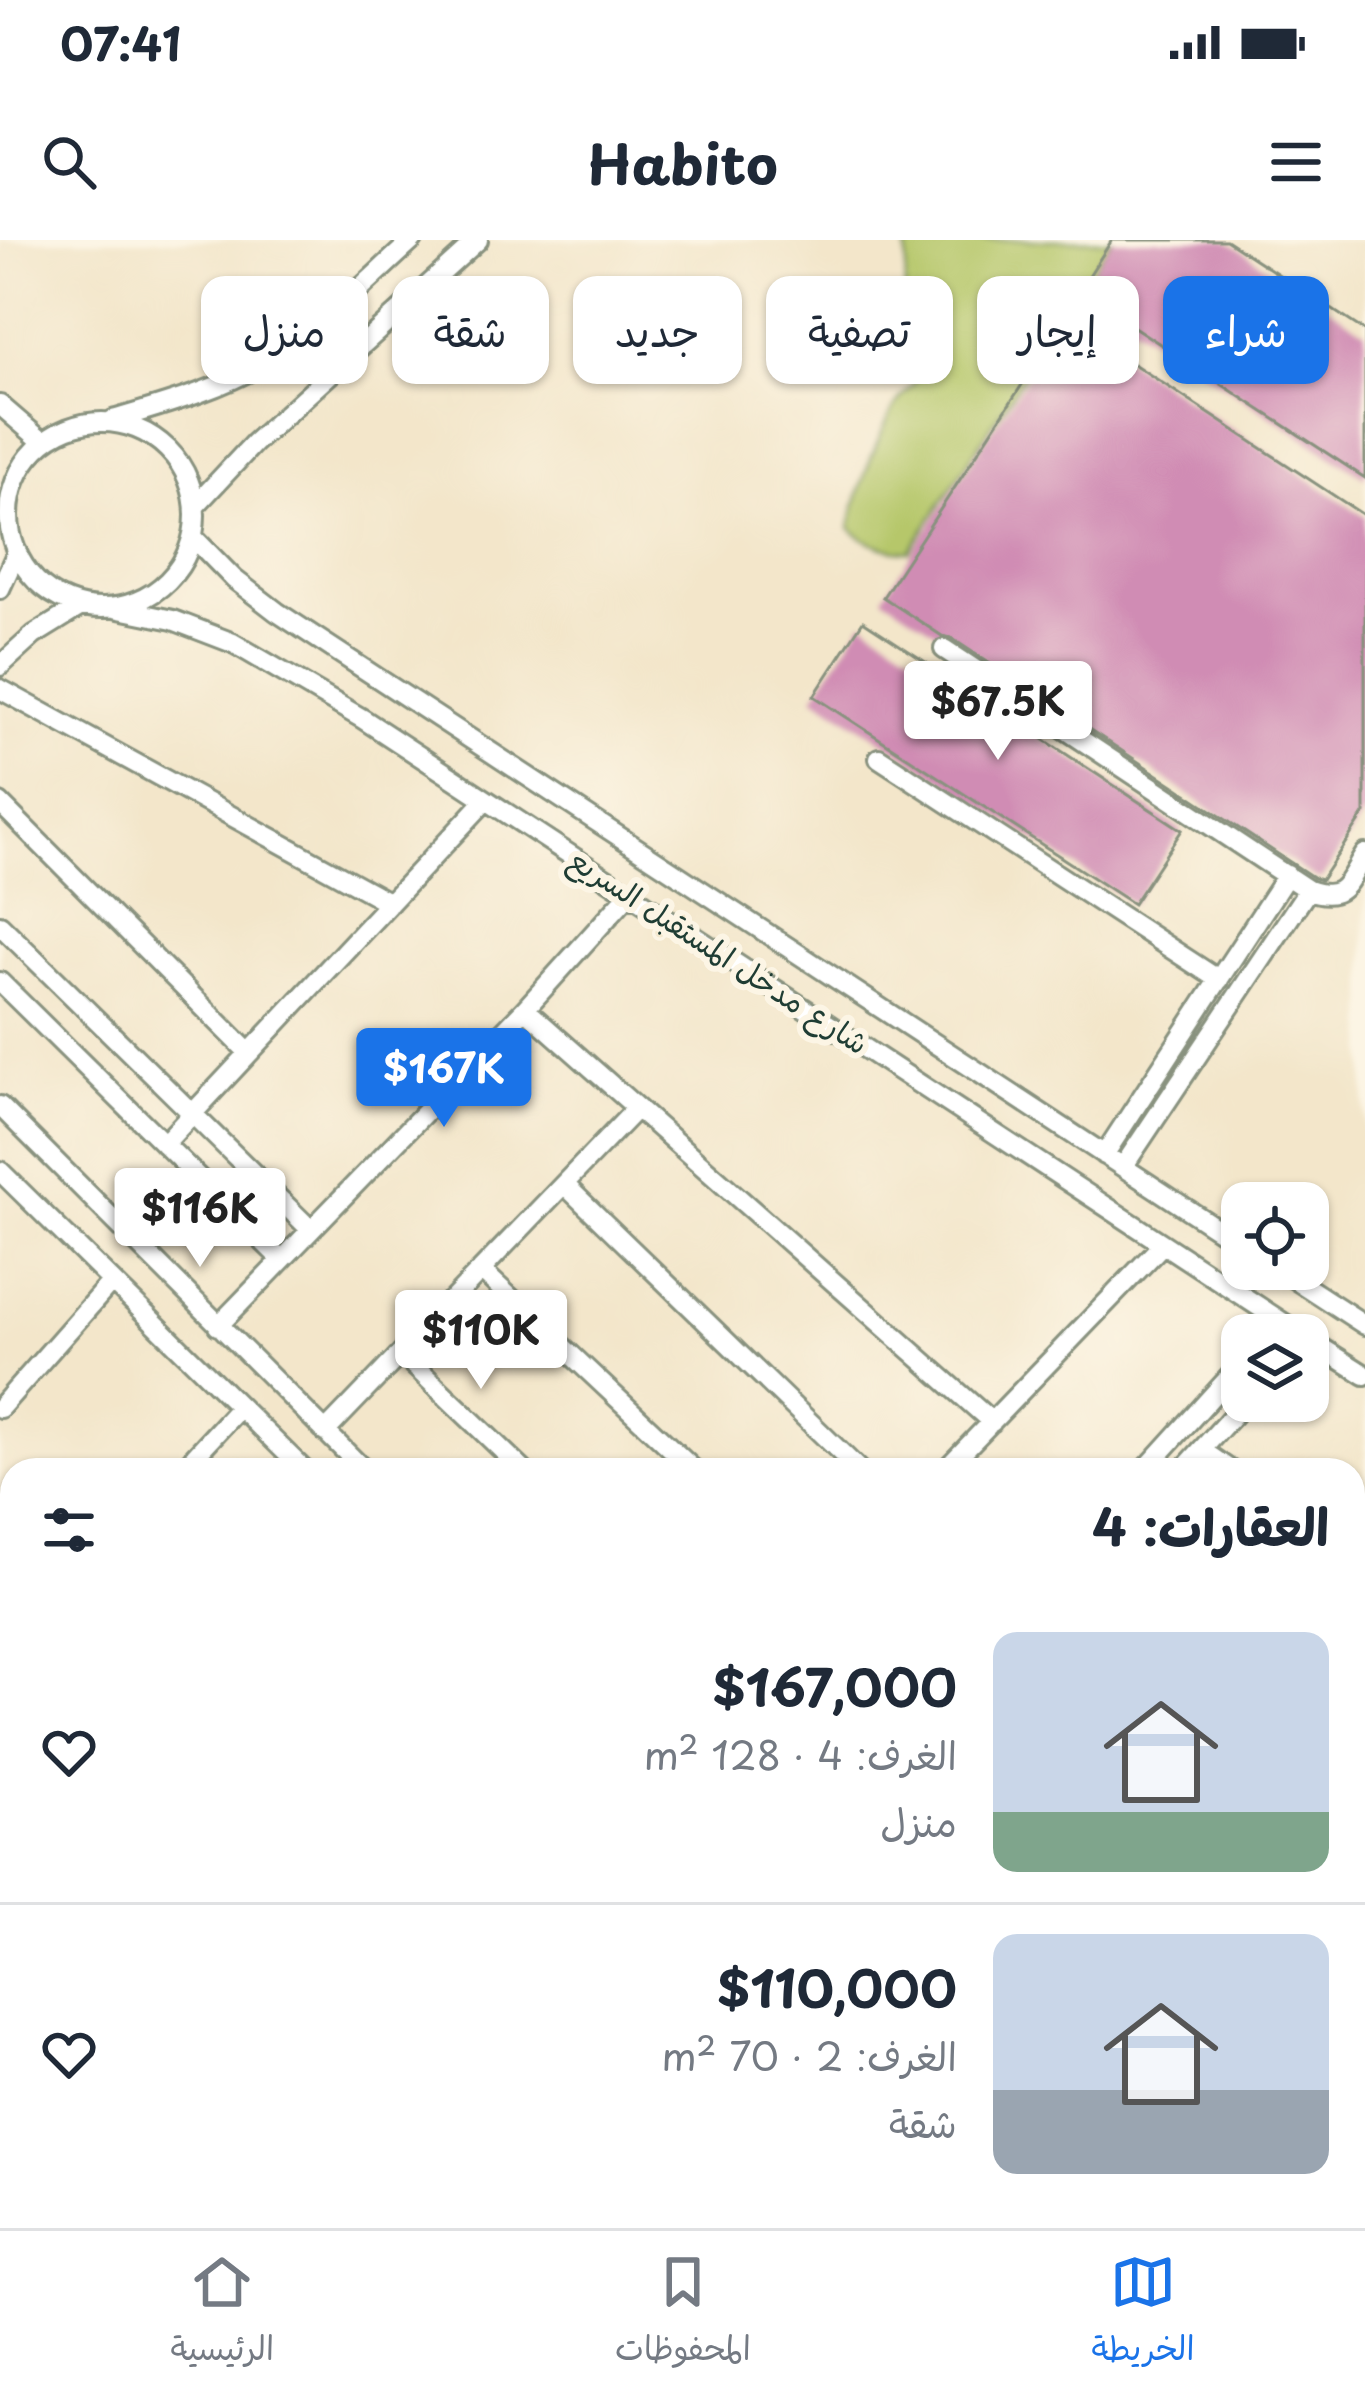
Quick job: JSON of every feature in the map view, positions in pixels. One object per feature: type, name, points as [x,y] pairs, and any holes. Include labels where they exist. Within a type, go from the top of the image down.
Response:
[{"type":"street","points":[[9,519],[14,484],[43,442],[74,425],[108,421],[195,395],[268,360],[327,317],[413,240]]},
{"type":"street","points":[[196,505],[254,442],[478,240]]},
{"type":"street","points":[[0,405],[43,442]]},
{"type":"street","points":[[0,486],[17,552],[49,592],[81,606],[114,608],[158,589],[194,538],[196,505],[185,469],[160,441],[145,431],[108,421]]},
{"type":"street","name":"شارع مدخل المستقبل السريع","points":[[194,538],[234,579],[277,612],[1221,1231]]},
{"type":"street","points":[[0,590],[17,552]]},
{"type":"street","points":[[0,666],[34,635],[81,606]]},
{"type":"street","name":"شارع مدخل المستقبل السريع","points":[[114,608],[173,620],[233,643],[347,710],[1264,1314]]},
{"type":"street","points":[[944,649],[1308,890],[1334,895],[1365,854]]},
{"type":"street","points":[[0,689],[390,903]]},
{"type":"street","points":[[879,758],[1219,980]]},
{"type":"street","points":[[164,1144],[486,800]]},
{"type":"street","points":[[0,803],[249,1053]]},
{"type":"street","points":[[1104,1155],[1286,875]]},
{"type":"street","points":[[1123,1167],[1308,890]]},
{"type":"street","points":[[218,1326],[525,1009],[629,894]]},
{"type":"street","points":[[0,925],[310,1229]]},
{"type":"street","points":[[739,966],[762,931]]},
{"type":"street","points":[[0,982],[281,1259]]},
{"type":"street","points":[[525,1009],[992,1421]]},
{"type":"street","points":[[0,1106],[352,1458]]},
{"type":"street","points":[[325,1432],[637,1108]]},
{"type":"street","points":[[0,1171],[292,1458]]},
{"type":"street","points":[[564,1184],[847,1458]]},
{"type":"street","points":[[957,1458],[1163,1244]]},
{"type":"street","points":[[482,1270],[681,1458]]},
{"type":"street","points":[[0,1408],[112,1281]]},
{"type":"street","points":[[1310,1290],[1365,1324]]},
{"type":"street","points":[[1299,1314],[1313,1292]]},
{"type":"street","points":[[401,1353],[510,1458]]},
{"type":"street","name":"شارع مدخل المستقبل السريع","points":[[1329,1355],[1365,1376]]},
{"type":"street","points":[[1156,1458],[1221,1386]]},
{"type":"street","points":[[193,1458],[240,1407]]},
{"type":"street","points":[[1194,1458],[1227,1422]]},
{"type":"street","points":[[1202,1450],[1213,1458]]},
{"type":"green space","points":[[907,240],[1112,240],[1089,276],[977,276],[977,384],[1018,384],[910,551],[878,545],[850,528],[862,482],[896,405],[914,384],[953,384],[953,276],[905,276]]},
{"type":"building","points":[[1112,240],[1226,240],[1281,276],[1163,276],[1163,346],[1139,330],[1139,276],[1089,276]]},
{"type":"building","points":[[1329,307],[1365,331],[1365,478],[1221,384],[1329,384]]},
{"type":"building","points":[[1139,368],[1365,516],[1365,813],[1321,880],[1314,878],[883,597],[1022,384],[1139,384]]},
{"type":"building","points":[[863,621],[1182,830],[1133,904],[814,696]]}]
